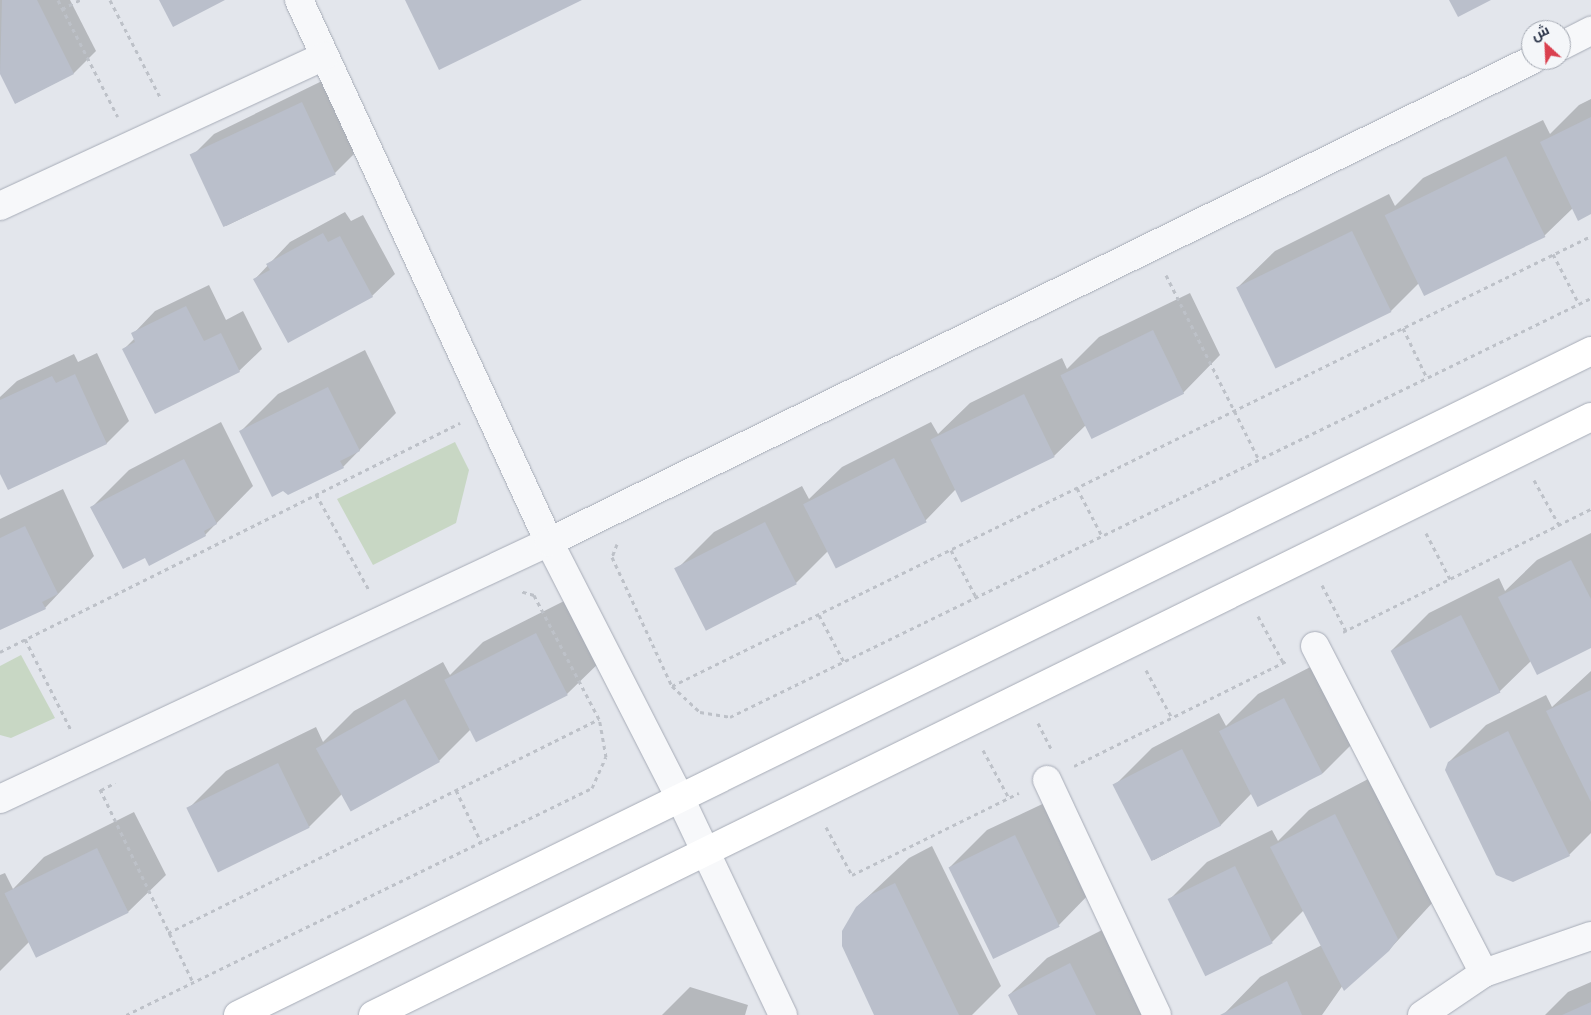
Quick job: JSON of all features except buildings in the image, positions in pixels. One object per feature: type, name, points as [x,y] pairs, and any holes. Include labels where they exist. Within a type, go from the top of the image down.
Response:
[{"type":"street","points":[[299,0],[549,542],[680,798],[783,1015]]},
{"type":"street","points":[[1571,41],[1591,31]]},
{"type":"street","points":[[0,206],[324,56]]},
{"type":"street","points":[[0,799],[549,542],[1521,65]]},
{"type":"street","points":[[238,1015],[1591,351]]},
{"type":"street","points":[[373,1015],[1591,417]]},
{"type":"street","points":[[1315,646],[1484,974]]},
{"type":"street","points":[[1055,776],[1157,1015]]},
{"type":"street","points":[[1422,1015],[1484,974],[1591,936]]},
{"type":"path","points":[[58,0],[132,145]]},
{"type":"path","points":[[62,9],[80,0]]},
{"type":"path","points":[[110,0],[175,125]]},
{"type":"path","points":[[672,686],[1591,236]]},
{"type":"path","points":[[1553,254],[1579,304]]},
{"type":"path","points":[[1163,270],[1259,460]]},
{"type":"path","points":[[619,540],[612,557],[672,686],[700,712],[730,716],[1591,298]]},
{"type":"path","points":[[1403,328],[1426,378]]},
{"type":"path","points":[[0,652],[488,410]]},
{"type":"path","points":[[1533,478],[1559,525]]},
{"type":"path","points":[[1077,488],[1102,536]]},
{"type":"path","points":[[316,494],[385,619]]},
{"type":"path","points":[[852,875],[1591,509]]},
{"type":"path","points":[[1424,530],[1450,579]]},
{"type":"path","points":[[951,550],[976,597]]},
{"type":"path","points":[[1320,582],[1346,631]]},
{"type":"path","points":[[126,1015],[592,788],[606,757],[599,719],[534,595],[511,588]]},
{"type":"path","points":[[1256,613],[1283,662]]},
{"type":"path","points":[[819,615],[844,662]]},
{"type":"path","points":[[24,639],[86,759],[193,982]]},
{"type":"path","points":[[1145,667],[1172,718]]},
{"type":"path","points":[[168,933],[599,719]]},
{"type":"path","points":[[1037,720],[1055,776]]},
{"type":"path","points":[[982,747],[1009,798]]},
{"type":"path","points":[[101,790],[118,782]]},
{"type":"path","points":[[456,790],[481,842]]},
{"type":"green space","points":[[455,442],[469,470],[456,523],[373,565],[337,499]]},
{"type":"green space","points":[[21,655],[55,718],[11,738],[0,735],[0,666]]}]
